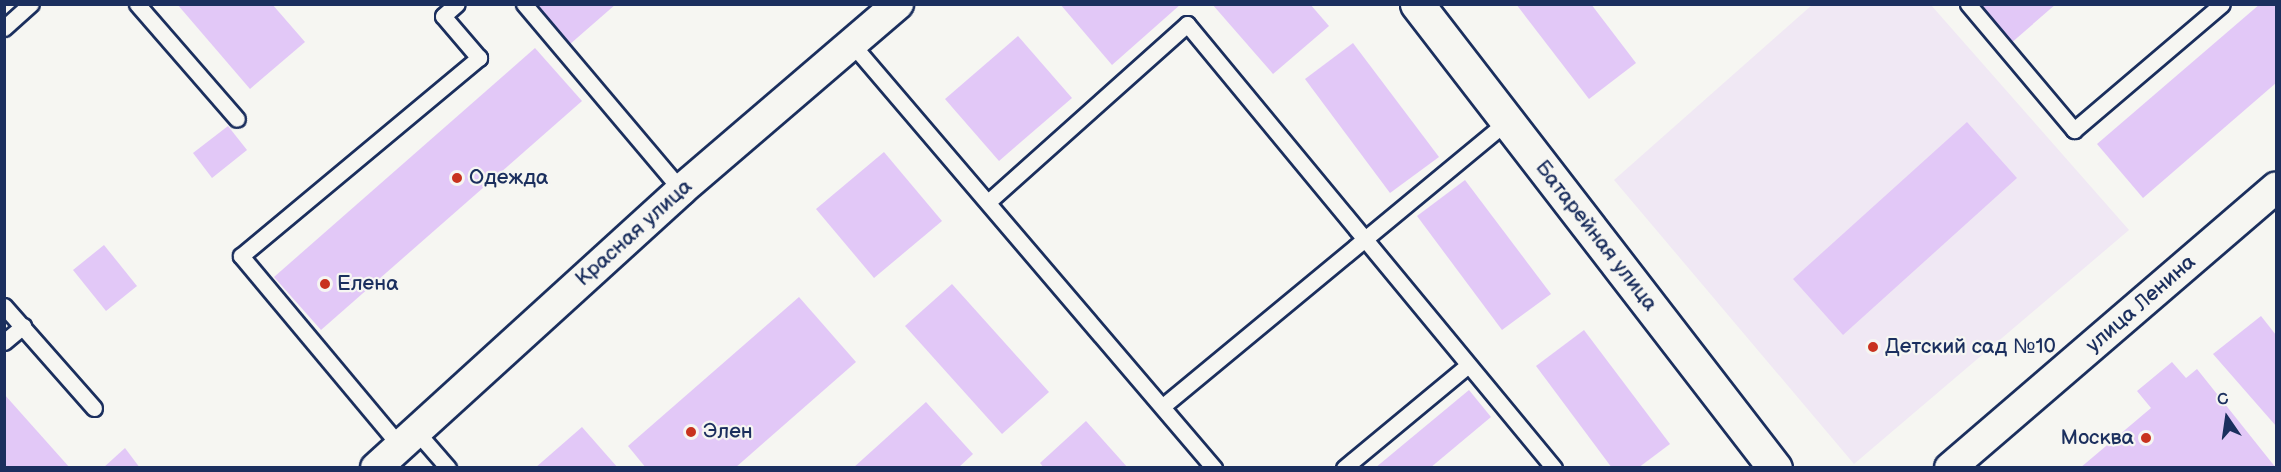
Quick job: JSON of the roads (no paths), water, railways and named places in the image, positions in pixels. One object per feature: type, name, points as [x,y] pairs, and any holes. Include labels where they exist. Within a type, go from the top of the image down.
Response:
[{"type":"street","name":"Красная улица","points":[[376,468],[681,190],[898,4]]},
{"type":"street","name":"Батарейная улица","points":[[1417,4],[1775,468]]},
{"type":"street","name":"улица Ленина","points":[[1950,468],[2277,188]]},
{"type":"lane","points":[[4,28],[31,4]]},
{"type":"lane","points":[[137,4],[237,119]]},
{"type":"lane","points":[[448,468],[408,439],[241,256],[479,58],[439,10],[457,4]]},
{"type":"lane","points":[[524,4],[681,190]]},
{"type":"lane","points":[[1968,4],[2074,130],[2222,4]]},
{"type":"lane","points":[[988,202],[1187,24],[1554,468]]},
{"type":"lane","points":[[852,44],[1214,468]]},
{"type":"lane","points":[[1163,406],[1508,121]]},
{"type":"lane","points":[[4,306],[94,408]]},
{"type":"lane","points":[[4,342],[23,326]]},
{"type":"lane","points":[[1344,468],[1468,365]]},
{"type":"place","name":"Одежда","points":[[457,178]]},
{"type":"place","name":"Елена","points":[[325,284]]},
{"type":"place","name":"Детский сад №10","points":[[1873,347]]},
{"type":"place","name":"Элен","points":[[691,432]]},
{"type":"place","name":"Москва","points":[[2146,438]]}]
